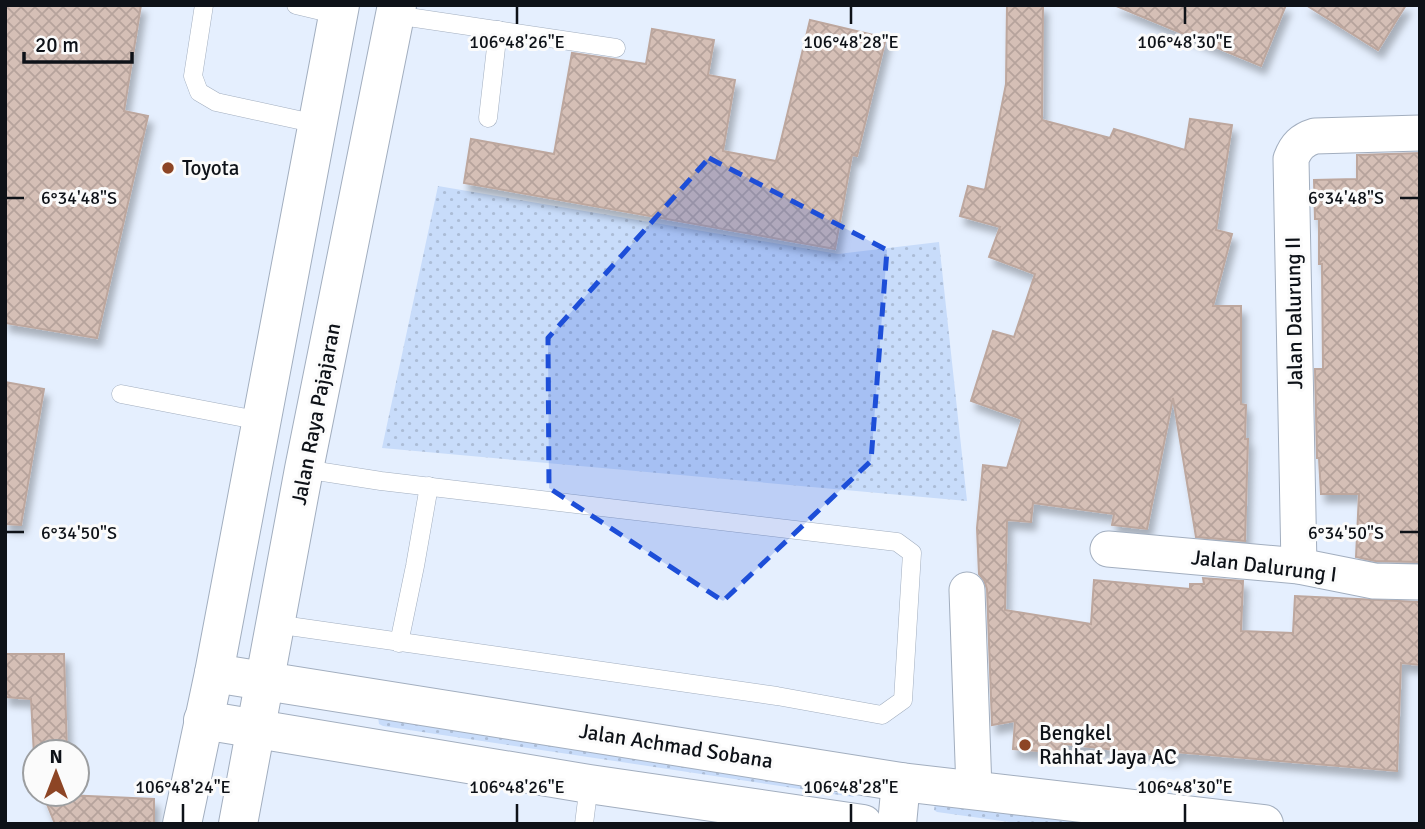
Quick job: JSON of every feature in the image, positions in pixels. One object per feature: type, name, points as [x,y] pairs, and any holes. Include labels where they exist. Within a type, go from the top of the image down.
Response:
[{"type":"main road","points":[[182,824],[214,673],[339,10]]},
{"type":"main road","name":"Jalan Raya Pajajaran","points":[[239,824],[304,469],[396,10]]},
{"type":"main road","name":"Jalan Achmad Sobana","points":[[214,673],[901,782],[1264,824]]},
{"type":"main road","points":[[203,720],[589,784],[863,824]]},
{"type":"main road","points":[[897,824],[901,782]]},
{"type":"street","name":"Jalan Dalurung II","points":[[1299,566],[1291,159],[1295,148],[1304,139],[1315,136],[1420,133]]},
{"type":"street","name":"Jalan Dalurung I","points":[[1108,550],[1299,566],[1374,581],[1420,582]]},
{"type":"street","points":[[967,590],[974,790]]},
{"type":"lane","points":[[204,5],[193,76],[199,92],[216,102],[317,124]]},
{"type":"lane","points":[[296,5],[339,10]]},
{"type":"lane","points":[[396,10],[498,30],[616,48]]},
{"type":"lane","points":[[488,118],[498,30]]},
{"type":"lane","points":[[121,394],[261,421]]},
{"type":"lane","points":[[275,624],[777,696],[881,715],[903,701],[912,553],[897,542],[304,469]]},
{"type":"lane","points":[[398,643],[429,486]]},
{"type":"lane","points":[[584,824],[589,784]]},
{"type":"highlighted area","points":[[709,158],[887,250],[871,461],[723,601],[549,488],[548,338]]},
{"type":"shaded area","points":[[438,186],[838,254],[939,242],[967,501],[382,448]]},
{"type":"shaded area","points":[[378,717],[859,792],[853,797],[383,726],[379,724]]},
{"type":"shaded area","points":[[935,803],[1101,824],[1024,824],[937,812],[934,810]]},
{"type":"building","points":[[5,5],[141,5],[124,111],[148,116],[97,338],[5,323]]},
{"type":"building","points":[[1007,5],[1043,5],[1042,120],[1110,138],[1114,129],[1185,150],[1190,119],[1232,125],[1216,230],[1232,234],[1213,306],[1241,306],[1241,404],[1246,405],[1245,439],[1248,439],[1245,541],[1196,537],[1173,398],[1147,529],[1112,525],[1114,514],[1033,503],[1031,522],[1007,520],[1005,610],[1091,624],[1094,580],[1190,589],[1190,584],[1204,584],[1203,578],[1243,581],[1241,631],[1293,633],[1295,596],[1420,602],[1420,665],[1401,663],[1397,771],[1175,752],[1175,757],[1065,744],[1064,753],[1013,749],[1015,721],[992,725],[987,589],[979,574],[977,528],[983,465],[1007,468],[1022,419],[971,401],[993,331],[1014,337],[1035,274],[989,257],[1000,227],[960,216],[968,186],[985,190],[1006,84]]},
{"type":"building","points":[[1114,5],[1286,5],[1261,66]]},
{"type":"building","points":[[1306,5],[1406,5],[1378,50]]},
{"type":"building","points":[[810,20],[886,38],[857,156],[852,155],[835,249],[464,183],[471,139],[554,154],[572,53],[646,64],[652,29],[714,40],[708,75],[735,80],[723,151],[776,161]]},
{"type":"building","points":[[1420,153],[1420,562],[1376,561],[1356,557],[1359,494],[1321,494],[1317,458],[1315,369],[1323,369],[1322,264],[1319,264],[1319,219],[1315,219],[1314,180],[1357,179],[1357,155]]},
{"type":"building","points":[[5,382],[44,389],[21,525],[5,524]]},
{"type":"building","points":[[5,654],[64,654],[67,738],[33,738],[31,699],[5,697]]},
{"type":"building","points":[[91,796],[154,799],[154,824],[55,824],[49,808],[91,808]]},
{"type":"place","name":"Toyota","points":[[168,168]]},
{"type":"place","name":"Bengkel Rahhat Jaya AC","points":[[1025,745]]}]
